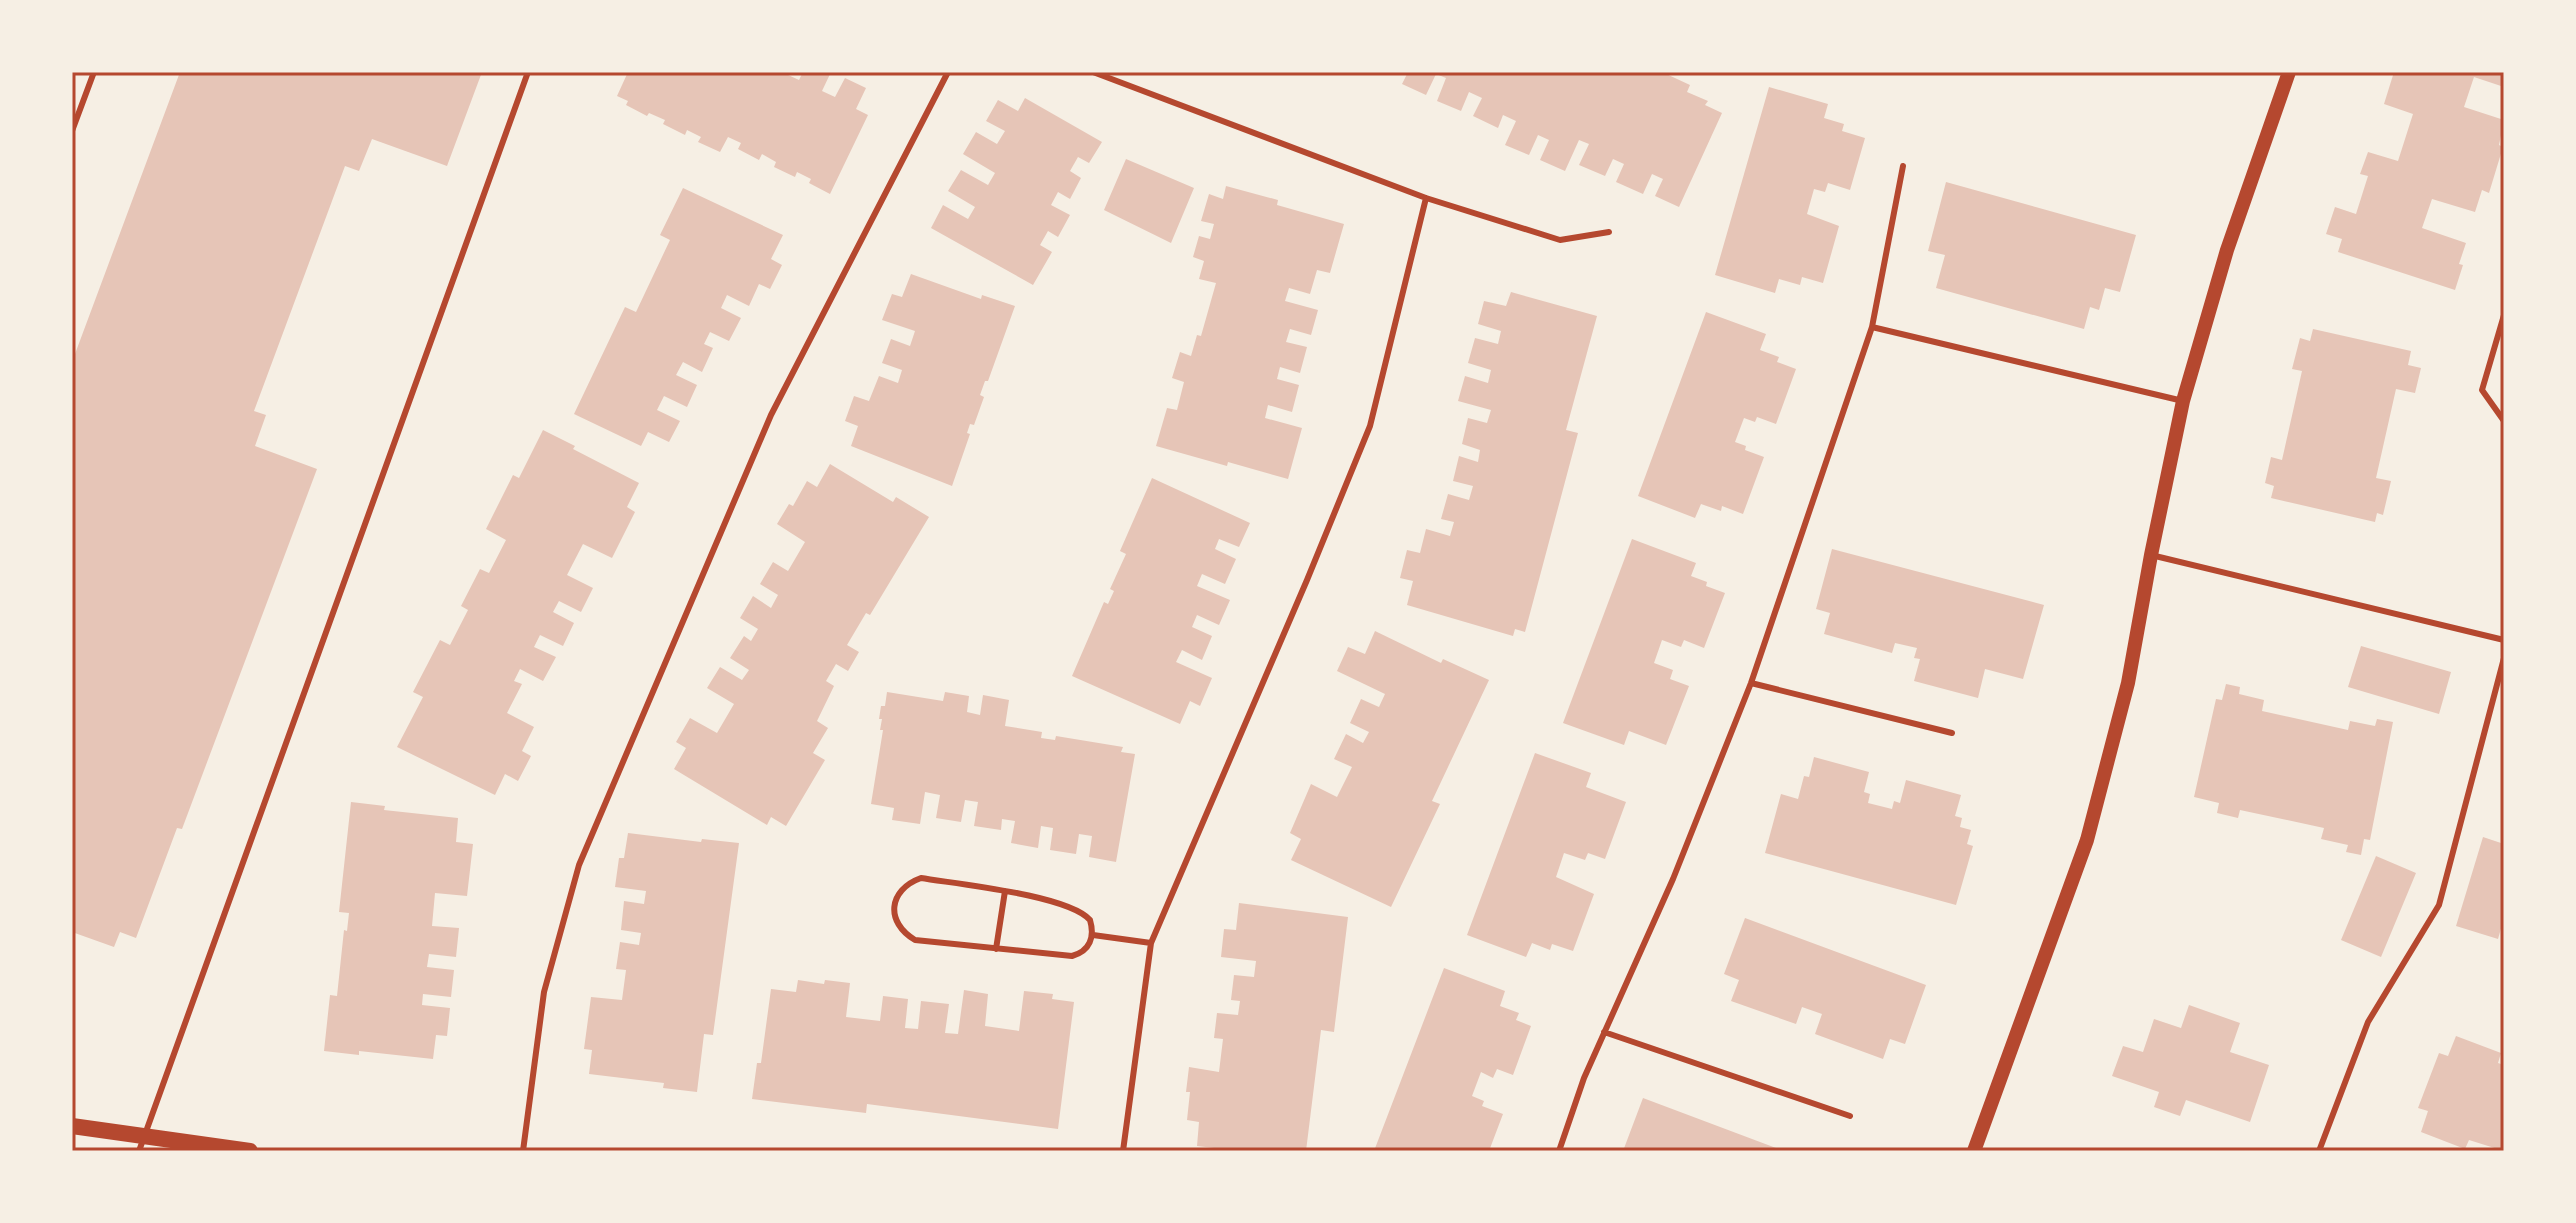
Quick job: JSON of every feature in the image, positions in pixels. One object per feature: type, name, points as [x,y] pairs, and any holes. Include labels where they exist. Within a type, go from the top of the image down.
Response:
[{"type":"main road","points":[[72,1126],[142,1144],[239,1150]]},
{"type":"street","points":[[1974,1151],[2087,840],[2128,683],[2183,401],[2227,250],[2289,72]]},
{"type":"lane","points":[[72,131],[94,72]]},
{"type":"lane","points":[[142,1144],[528,72]]},
{"type":"lane","points":[[523,1151],[544,992],[579,865],[771,415],[948,72]]},
{"type":"lane","points":[[1093,72],[1426,198],[1560,240],[1609,232]]},
{"type":"lane","points":[[1559,1151],[1584,1078],[1673,879],[1751,683],[1872,327],[1903,166]]},
{"type":"lane","points":[[1123,1151],[1151,943],[1370,426],[1426,198]]},
{"type":"lane","points":[[2504,315],[2482,390],[2504,421]]},
{"type":"lane","points":[[1872,327],[2183,401]]},
{"type":"lane","points":[[2151,555],[2504,640]]},
{"type":"lane","points":[[2319,1151],[2368,1022],[2439,905],[2504,658]]},
{"type":"lane","points":[[1751,683],[1952,733]]},
{"type":"lane","points":[[921,878],[1005,891],[1079,910],[1090,920],[1093,935],[1086,949],[1072,956],[915,940],[899,927],[894,907],[903,888],[921,878]]},
{"type":"lane","points":[[996,949],[1005,891]]},
{"type":"lane","points":[[1093,935],[1151,943]]},
{"type":"lane","points":[[1604,1032],[1850,1116]]},
{"type":"building","points":[[180,72],[482,72],[447,166],[372,139],[359,171],[345,166],[254,411],[266,415],[255,446],[317,469],[182,829],[177,828],[136,938],[120,932],[114,947],[72,932],[72,362]]},
{"type":"building","points":[[628,72],[787,72],[799,80],[803,72],[831,72],[822,91],[835,97],[845,78],[866,88],[856,109],[868,115],[830,194],[809,183],[811,179],[797,172],[795,177],[774,167],[776,162],[762,154],[759,160],[738,149],[741,143],[728,137],[720,152],[698,142],[701,137],[687,130],[685,135],[663,124],[665,120],[649,113],[647,116],[626,105],[628,101],[617,96]]},
{"type":"building","points":[[1408,72],[1662,72],[1690,85],[1687,92],[1708,101],[1705,105],[1722,113],[1679,207],[1655,196],[1663,179],[1652,174],[1643,194],[1616,182],[1624,164],[1613,159],[1605,176],[1579,165],[1589,144],[1579,140],[1565,171],[1540,160],[1549,140],[1538,135],[1529,155],[1505,145],[1516,121],[1503,115],[1498,128],[1473,116],[1482,98],[1469,92],[1461,111],[1437,101],[1446,78],[1436,74],[1426,95],[1402,84]]},
{"type":"building","points":[[2394,72],[2504,72],[2504,87],[2474,77],[2464,107],[2504,120],[2499,145],[2503,147],[2489,193],[2482,190],[2475,212],[2432,199],[2422,228],[2466,243],[2455,290],[2338,252],[2342,239],[2326,234],[2335,207],[2356,214],[2368,176],[2360,174],[2368,152],[2398,161],[2413,114],[2384,104]]},
{"type":"building","points":[[1769,87],[1828,104],[1824,118],[1844,124],[1842,131],[1865,138],[1850,190],[1828,183],[1825,192],[1814,189],[1807,214],[1839,226],[1823,283],[1802,277],[1800,285],[1779,279],[1775,293],[1715,275]]},
{"type":"building","points":[[1025,98],[1102,142],[1089,163],[1078,157],[1070,171],[1081,178],[1070,199],[1058,192],[1051,205],[1070,215],[1058,237],[1048,231],[1040,245],[1052,252],[1033,285],[931,228],[943,205],[968,219],[975,207],[948,191],[961,170],[988,185],[995,173],[963,154],[976,132],[997,144],[1005,131],[986,121],[998,100],[1018,111]]},
{"type":"building","points":[[1126,159],[1194,188],[1171,243],[1104,210]]},
{"type":"building","points":[[1946,182],[2136,235],[2120,292],[2105,288],[2099,310],[2090,307],[2084,329],[1936,288],[1945,255],[1928,251]]},
{"type":"building","points":[[1226,186],[1278,200],[1277,205],[1344,224],[1330,273],[1317,270],[1310,294],[1289,288],[1285,301],[1318,310],[1311,335],[1290,329],[1286,342],[1307,347],[1300,373],[1280,367],[1277,379],[1299,385],[1292,412],[1268,405],[1265,418],[1302,428],[1288,479],[1156,446],[1167,408],[1177,410],[1184,382],[1172,378],[1180,352],[1191,356],[1197,335],[1201,336],[1216,283],[1199,279],[1204,261],[1193,257],[1199,236],[1210,239],[1214,224],[1201,221],[1209,194],[1223,199]]},
{"type":"building","points":[[683,188],[783,235],[771,259],[782,265],[770,289],[759,284],[749,306],[727,295],[721,308],[741,318],[729,341],[710,332],[704,344],[713,348],[702,372],[683,362],[676,375],[697,385],[687,407],[664,396],[657,410],[680,421],[669,442],[648,432],[641,446],[574,414],[625,307],[636,312],[670,240],[660,235]]},
{"type":"building","points":[[911,274],[981,299],[982,295],[1015,306],[980,395],[984,397],[974,425],[970,424],[967,433],[970,434],[952,486],[851,446],[858,426],[845,421],[854,396],[869,401],[879,376],[898,383],[902,370],[882,363],[891,339],[910,346],[915,331],[882,320],[892,294],[902,297]]},
{"type":"building","points":[[1511,292],[1597,316],[1566,430],[1578,433],[1525,632],[1515,629],[1513,636],[1407,605],[1413,581],[1400,578],[1407,550],[1420,553],[1426,529],[1450,536],[1454,522],[1441,519],[1448,494],[1469,500],[1473,486],[1453,481],[1459,456],[1478,462],[1480,450],[1462,444],[1468,418],[1487,423],[1491,410],[1458,401],[1465,376],[1488,383],[1491,370],[1468,363],[1475,338],[1498,344],[1501,331],[1478,324],[1484,301],[1506,306]]},
{"type":"building","points":[[1706,312],[1766,334],[1760,350],[1779,357],[1777,362],[1796,369],[1776,424],[1757,417],[1755,422],[1744,418],[1735,442],[1746,446],[1745,450],[1764,457],[1743,514],[1722,506],[1721,511],[1701,504],[1695,518],[1638,496]]},
{"type":"building","points":[[2313,329],[2411,351],[2408,365],[2421,368],[2415,393],[2396,389],[2376,478],[2391,481],[2383,515],[2377,513],[2375,522],[2271,498],[2274,486],[2265,483],[2271,457],[2282,460],[2302,371],[2292,369],[2300,338],[2310,341]]},
{"type":"building","points":[[543,430],[639,483],[627,507],[635,512],[612,558],[583,544],[567,575],[593,588],[581,612],[559,601],[553,612],[574,623],[563,646],[540,635],[534,647],[556,657],[543,681],[520,669],[514,681],[522,684],[507,713],[534,727],[522,751],[531,756],[518,781],[505,774],[495,795],[397,747],[423,697],[413,692],[440,640],[450,645],[468,610],[461,606],[480,569],[489,573],[506,540],[486,529],[513,475],[519,478]]},
{"type":"building","points":[[830,464],[893,502],[896,497],[929,517],[870,615],[866,613],[847,645],[859,652],[848,671],[836,664],[826,681],[834,686],[817,721],[828,728],[813,753],[825,760],[786,826],[771,817],[767,825],[674,769],[686,748],[676,742],[690,718],[717,733],[734,704],[707,688],[720,667],[742,680],[749,670],[730,658],[744,636],[751,641],[758,629],[740,618],[753,596],[771,608],[778,595],[760,584],[773,562],[788,571],[805,542],[777,524],[789,504],[793,506],[807,481],[817,487]]},
{"type":"building","points":[[1152,478],[1250,523],[1239,547],[1219,539],[1215,549],[1236,559],[1225,584],[1202,574],[1197,586],[1230,600],[1219,625],[1197,615],[1192,627],[1212,636],[1202,660],[1182,650],[1176,662],[1212,678],[1200,706],[1190,701],[1180,724],[1072,676],[1104,602],[1108,604],[1114,591],[1110,589],[1126,554],[1120,551]]},
{"type":"building","points":[[1632,539],[1696,563],[1691,576],[1725,593],[1704,648],[1684,640],[1681,647],[1662,640],[1654,663],[1673,670],[1670,679],[1689,686],[1666,745],[1629,731],[1624,745],[1563,723]]},
{"type":"building","points":[[1832,549],[2044,605],[2023,679],[1985,669],[1978,698],[1914,681],[1920,659],[1914,658],[1917,648],[1895,643],[1892,653],[1824,634],[1830,613],[1816,609]]},
{"type":"building","points":[[1375,631],[1441,663],[1443,659],[1489,680],[1432,801],[1440,804],[1391,907],[1291,860],[1301,839],[1290,833],[1311,784],[1337,797],[1352,767],[1334,759],[1346,734],[1363,743],[1369,732],[1350,723],[1361,699],[1379,707],[1385,694],[1337,671],[1348,647],[1365,654]]},
{"type":"building","points":[[2361,646],[2451,672],[2439,714],[2348,687]]},
{"type":"building","points":[[2226,684],[2240,687],[2239,694],[2264,700],[2262,711],[2348,730],[2350,721],[2375,726],[2377,719],[2393,722],[2370,840],[2364,839],[2361,855],[2346,852],[2348,845],[2321,839],[2324,828],[2240,810],[2238,818],[2217,813],[2219,803],[2194,797],[2216,699],[2222,700]]},
{"type":"building","points":[[887,692],[943,701],[945,692],[969,696],[967,712],[980,715],[983,695],[1009,700],[1005,726],[1042,732],[1041,738],[1055,740],[1056,736],[1123,747],[1121,752],[1135,754],[1116,862],[1089,857],[1092,836],[1079,834],[1076,854],[1050,850],[1053,828],[1041,826],[1038,848],[1011,843],[1015,821],[1002,819],[1001,830],[974,826],[978,802],[965,800],[961,822],[936,818],[940,795],[925,792],[920,824],[892,820],[894,808],[871,804],[883,730],[880,730],[882,719],[879,719]]},
{"type":"building","points":[[1535,753],[1591,773],[1586,787],[1626,802],[1605,859],[1588,853],[1585,860],[1564,853],[1556,877],[1594,894],[1573,951],[1552,944],[1550,950],[1532,943],[1526,957],[1467,935]]},
{"type":"building","points":[[1814,757],[1869,772],[1864,792],[1870,794],[1868,803],[1892,809],[1894,801],[1900,803],[1906,780],[1961,795],[1955,816],[1962,818],[1960,827],[1971,830],[1967,844],[1973,846],[1956,905],[1765,853],[1781,794],[1798,799],[1804,776],[1809,777]]},
{"type":"building","points":[[351,802],[385,806],[384,810],[458,818],[456,842],[473,844],[467,896],[435,893],[432,926],[459,928],[456,957],[429,954],[427,967],[454,970],[451,997],[423,994],[422,1005],[450,1008],[447,1036],[436,1035],[433,1059],[359,1051],[359,1055],[324,1051],[330,995],[337,996],[344,930],[347,931],[349,913],[339,912]]},
{"type":"building","points":[[628,833],[701,842],[702,839],[739,843],[713,1035],[704,1034],[697,1092],[663,1088],[664,1083],[589,1074],[592,1050],[584,1049],[591,997],[622,1000],[626,970],[616,969],[620,942],[639,945],[641,933],[621,930],[624,901],[644,904],[646,891],[615,887],[619,858],[624,858]]},
{"type":"building","points":[[2483,837],[2504,844],[2504,918],[2498,939],[2456,926]]},
{"type":"building","points":[[2376,856],[2416,873],[2381,957],[2341,940]]},
{"type":"building","points":[[1239,903],[1348,917],[1334,1032],[1321,1030],[1306,1151],[1240,1151],[1197,1146],[1199,1122],[1187,1120],[1189,1067],[1219,1072],[1223,1039],[1214,1038],[1217,1013],[1238,1015],[1240,1001],[1231,1000],[1234,975],[1254,977],[1256,961],[1221,957],[1224,929],[1236,930]]},
{"type":"building","points":[[1745,918],[1926,985],[1905,1044],[1890,1039],[1883,1059],[1815,1034],[1822,1014],[1802,1007],[1796,1024],[1731,1001],[1739,980],[1724,974]]},
{"type":"building","points":[[1444,968],[1505,991],[1500,1006],[1519,1013],[1516,1020],[1531,1026],[1513,1075],[1497,1069],[1493,1078],[1481,1072],[1472,1096],[1484,1101],[1482,1106],[1503,1114],[1489,1151],[1374,1151]]},
{"type":"building","points":[[798,980],[824,984],[825,980],[850,983],[846,1017],[880,1021],[883,996],[908,999],[905,1028],[918,1029],[921,1001],[949,1004],[945,1033],[958,1034],[964,990],[988,994],[985,1026],[1019,1031],[1024,991],[1053,994],[1052,999],[1074,1002],[1058,1129],[867,1104],[866,1113],[752,1099],[757,1063],[761,1063],[771,989],[796,992]]},
{"type":"building","points":[[2189,1005],[2240,1023],[2230,1052],[2269,1065],[2250,1122],[2186,1100],[2180,1116],[2154,1107],[2159,1092],[2112,1076],[2123,1046],[2143,1052],[2154,1019],[2181,1028]]},
{"type":"building","points":[[2456,1036],[2501,1053],[2498,1063],[2504,1065],[2504,1151],[2469,1140],[2465,1149],[2421,1132],[2428,1111],[2418,1108],[2439,1053],[2448,1056]]},
{"type":"building","points":[[1643,1098],[1784,1151],[1623,1151]]}]
